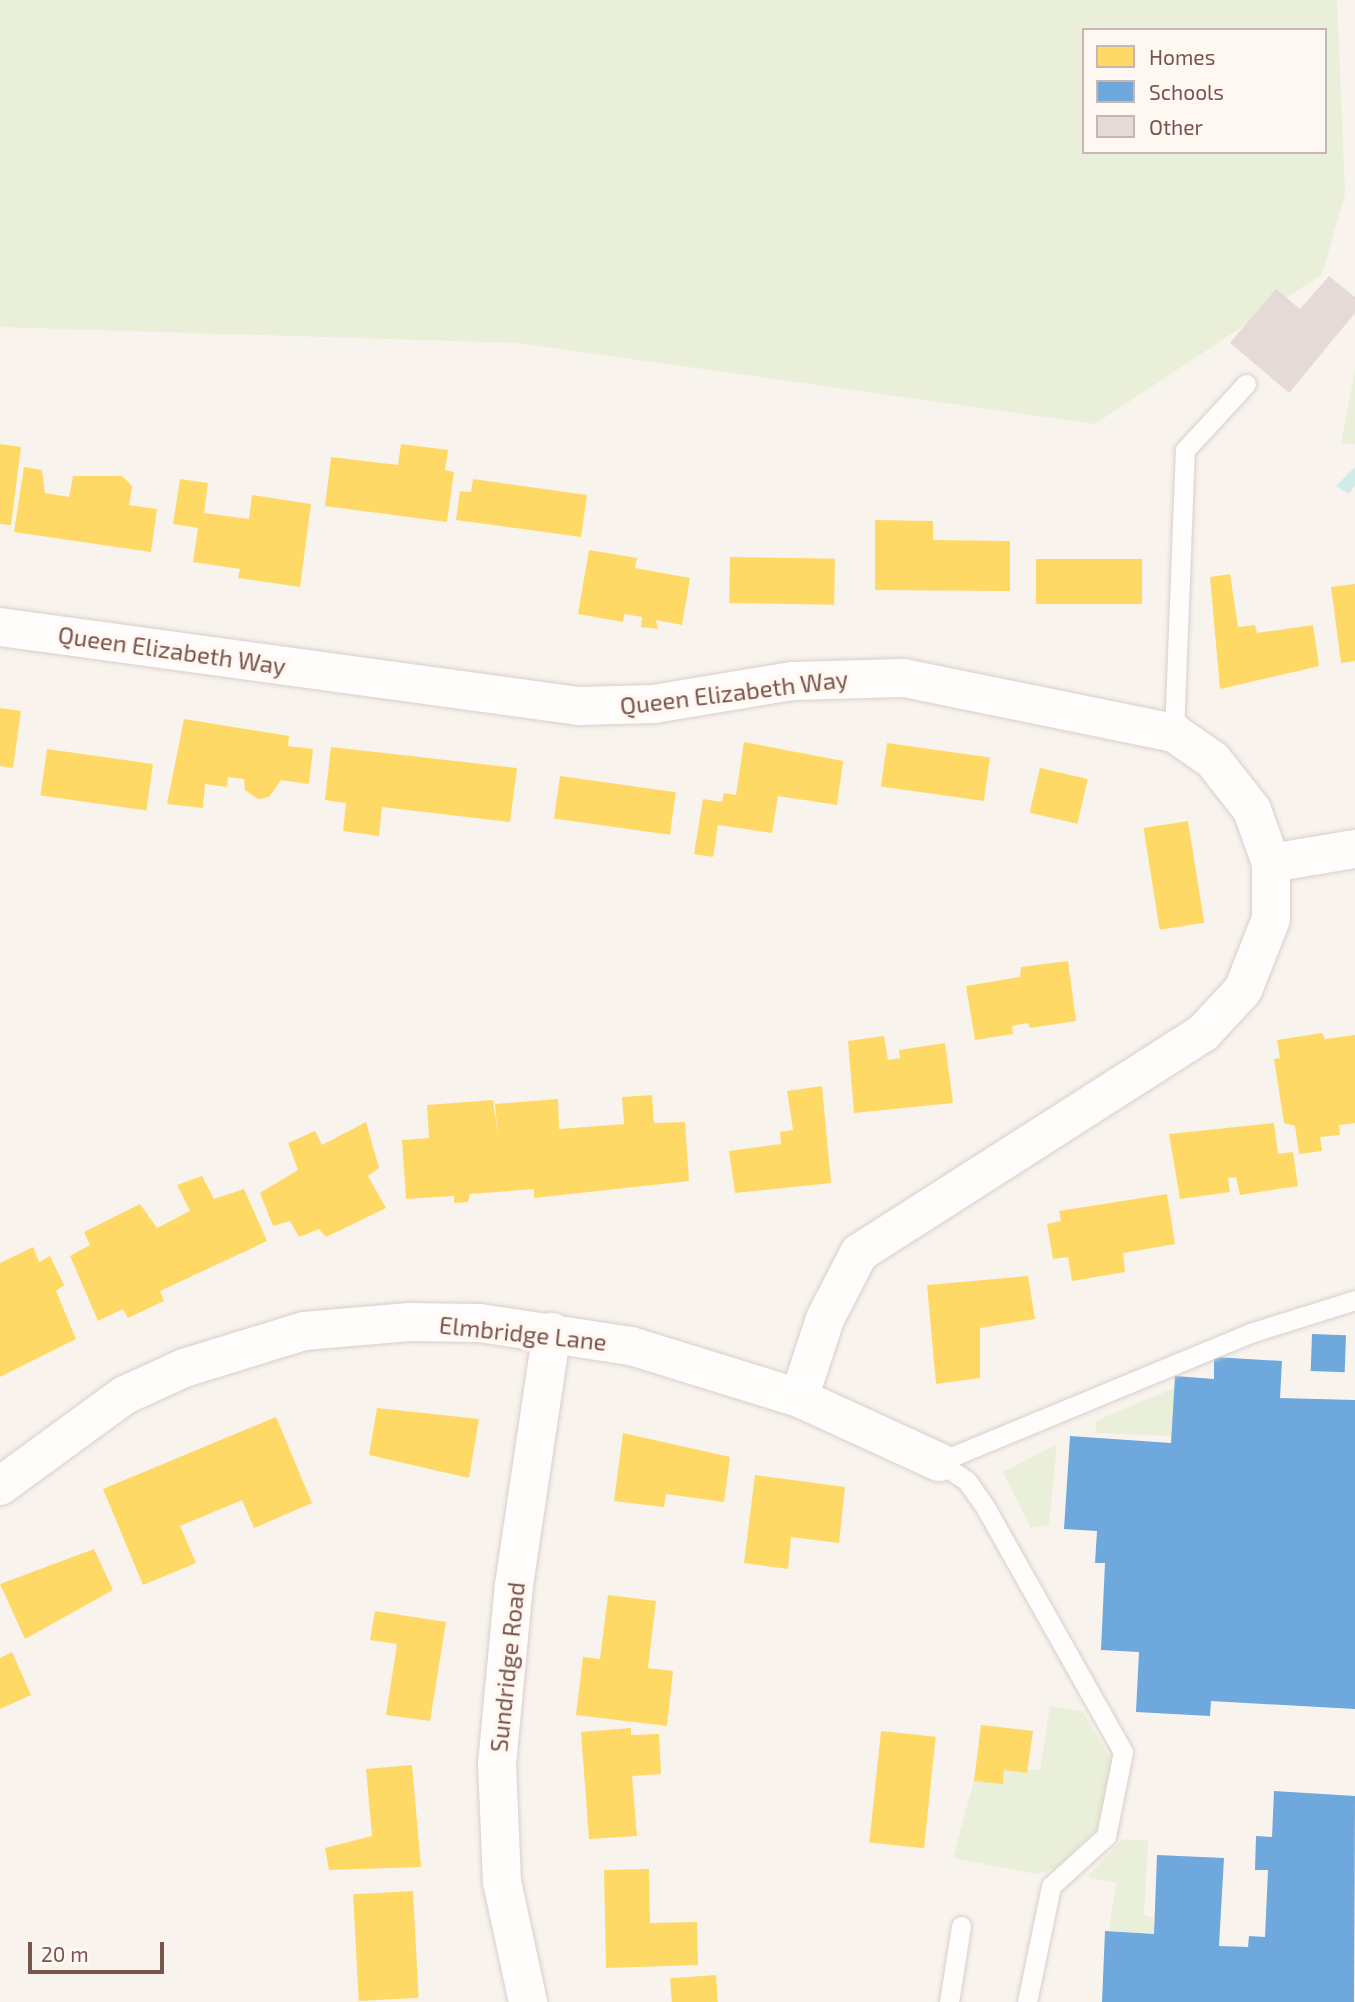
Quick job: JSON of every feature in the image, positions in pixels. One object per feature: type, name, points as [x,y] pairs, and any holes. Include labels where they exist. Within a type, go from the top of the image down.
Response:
[{"type":"street","name":"Queen Elizabeth Way","points":[[0,627],[579,706],[654,705],[792,681],[904,678],[1174,733],[1233,781],[1252,810],[1271,863],[1272,909],[1261,954],[1226,1012],[859,1253],[841,1278],[799,1398]]},
{"type":"street","points":[[1271,863],[1355,849]]},
{"type":"street","name":"Elmbridge Lane","points":[[1,1484],[125,1395],[258,1341],[410,1322],[552,1332],[631,1346],[799,1398],[939,1462]]},
{"type":"street","name":"Sundridge Road","points":[[527,2002],[502,1882],[497,1764],[514,1586],[552,1332]]},
{"type":"lane","points":[[1174,733],[1185,450],[1246,384]]},
{"type":"lane","points":[[939,1462],[1250,1333],[1355,1300]]},
{"type":"lane","points":[[939,1462],[967,1481],[984,1505],[1123,1752],[1106,1836],[1051,1886],[1027,2002]]},
{"type":"lane","points":[[949,2002],[961,1926]]},
{"type":"green space","points":[[0,0],[1337,0],[1345,194],[1322,274],[1095,424],[517,343],[0,327]]},
{"type":"green space","points":[[1355,370],[1355,444],[1341,443]]},
{"type":"green space","points":[[1174,1388],[1172,1436],[1096,1433],[1096,1421]]},
{"type":"green space","points":[[1057,1444],[1049,1525],[1031,1528],[1003,1472]]},
{"type":"green space","points":[[1050,1706],[1082,1711],[1113,1763],[1096,1830],[1058,1867],[1036,1874],[953,1858],[974,1781],[1003,1783],[1004,1770],[1040,1770]]},
{"type":"green space","points":[[1123,1839],[1148,1841],[1144,1915],[1154,1918],[1154,1934],[1109,1931],[1116,1883],[1087,1877]]},
{"type":"water","points":[[1355,467],[1355,485],[1349,494],[1336,486]]},
{"type":"building: Homes","points":[[0,444],[21,447],[11,525],[0,524]]},
{"type":"building: Homes","points":[[401,444],[448,450],[445,470],[454,472],[447,522],[325,506],[331,457],[398,465]]},
{"type":"building: Homes","points":[[24,467],[42,470],[45,493],[69,497],[73,476],[122,476],[132,486],[129,505],[157,509],[151,552],[14,532]]},
{"type":"building: Homes","points":[[180,479],[208,483],[204,513],[249,519],[252,495],[311,504],[300,587],[238,578],[240,569],[193,562],[198,528],[173,524]]},
{"type":"building: Homes","points":[[473,479],[587,495],[581,537],[456,520],[460,491],[471,492]]},
{"type":"building: Homes","points":[[875,520],[933,521],[933,540],[1010,541],[1010,591],[875,590]]},
{"type":"building: Homes","points":[[589,550],[637,558],[635,568],[690,578],[682,625],[656,620],[658,629],[641,627],[642,617],[624,614],[623,622],[578,614]]},
{"type":"building: Homes","points":[[730,557],[835,559],[834,605],[729,603]]},
{"type":"building: Homes","points":[[1036,559],[1142,559],[1142,604],[1036,604]]},
{"type":"building: Homes","points":[[1230,574],[1238,627],[1255,625],[1257,633],[1313,625],[1319,666],[1220,689],[1210,577]]},
{"type":"building: Homes","points":[[1355,584],[1355,661],[1341,663],[1331,587]]},
{"type":"building: Homes","points":[[0,708],[21,711],[13,768],[0,766]]},
{"type":"building: Homes","points":[[184,719],[289,736],[288,746],[313,749],[309,784],[281,780],[269,797],[258,799],[245,790],[244,779],[228,777],[227,787],[205,784],[203,808],[167,804]]},
{"type":"building: Homes","points":[[744,742],[843,761],[837,805],[778,796],[772,833],[718,825],[713,857],[694,854],[703,799],[722,802],[724,793],[736,795]]},
{"type":"building: Homes","points":[[887,743],[990,757],[984,801],[881,787]]},
{"type":"building: Homes","points":[[331,747],[517,768],[510,822],[382,807],[379,836],[343,831],[346,803],[325,800]]},
{"type":"building: Homes","points":[[47,749],[153,764],[146,810],[40,796]]},
{"type":"building: Homes","points":[[1040,768],[1088,779],[1077,824],[1030,813]]},
{"type":"building: Homes","points":[[560,776],[676,792],[670,835],[554,819]]},
{"type":"building: Homes","points":[[1188,821],[1204,923],[1160,930],[1144,828]]},
{"type":"building: Homes","points":[[1068,961],[1076,1021],[1030,1028],[1028,1023],[1012,1026],[1013,1034],[975,1040],[966,986],[1020,977],[1021,967]]},
{"type":"building: Homes","points":[[1322,1033],[1325,1039],[1355,1035],[1355,1123],[1339,1125],[1340,1135],[1320,1137],[1322,1151],[1299,1154],[1295,1126],[1284,1123],[1274,1059],[1280,1058],[1277,1040]]},
{"type":"building: Homes","points":[[884,1036],[888,1060],[900,1058],[899,1050],[945,1043],[953,1103],[854,1113],[848,1041]]},
{"type":"building: Homes","points":[[822,1086],[831,1183],[735,1193],[729,1151],[781,1144],[780,1132],[793,1130],[787,1091]]},
{"type":"building: Homes","points":[[652,1095],[654,1123],[685,1122],[689,1181],[534,1198],[534,1189],[470,1194],[468,1202],[454,1203],[454,1196],[406,1199],[402,1140],[429,1138],[427,1105],[493,1100],[498,1135],[495,1104],[558,1099],[559,1129],[624,1124],[622,1097]]},
{"type":"building: Homes","points":[[366,1122],[379,1168],[368,1176],[386,1208],[326,1237],[319,1229],[299,1237],[290,1221],[273,1226],[260,1193],[298,1170],[288,1143],[315,1131],[322,1145]]},
{"type":"building: Homes","points":[[1274,1123],[1278,1154],[1293,1152],[1298,1186],[1240,1195],[1236,1177],[1228,1178],[1230,1192],[1180,1199],[1169,1134]]},
{"type":"building: Homes","points":[[202,1176],[214,1199],[244,1189],[267,1241],[160,1291],[164,1301],[128,1318],[123,1309],[98,1321],[70,1256],[90,1245],[84,1232],[140,1204],[157,1228],[190,1211],[177,1185]]},
{"type":"building: Homes","points":[[1167,1194],[1175,1244],[1123,1253],[1125,1272],[1072,1281],[1068,1257],[1053,1259],[1047,1224],[1061,1221],[1059,1211]]},
{"type":"building: Homes","points":[[33,1247],[39,1262],[50,1256],[64,1285],[56,1291],[76,1339],[0,1377],[0,1263]]},
{"type":"building: Homes","points":[[1028,1276],[1035,1319],[980,1328],[980,1378],[936,1384],[927,1285]]},
{"type":"building: Homes","points":[[377,1408],[479,1419],[469,1478],[369,1455]]},
{"type":"building: Homes","points":[[276,1417],[312,1503],[254,1528],[242,1500],[180,1526],[196,1563],[143,1585],[103,1489]]},
{"type":"building: Homes","points":[[623,1433],[730,1457],[724,1502],[666,1494],[664,1507],[614,1501]]},
{"type":"building: Homes","points":[[755,1475],[845,1487],[839,1543],[791,1537],[788,1569],[744,1563]]},
{"type":"building: Homes","points":[[94,1549],[113,1590],[25,1639],[0,1584]]},
{"type":"building: Homes","points":[[608,1595],[656,1601],[648,1668],[673,1671],[667,1726],[576,1715],[583,1657],[600,1659]]},
{"type":"building: Homes","points":[[375,1611],[446,1622],[430,1721],[386,1715],[397,1644],[370,1640]]},
{"type":"building: Homes","points":[[12,1652],[31,1695],[0,1709],[0,1658]]},
{"type":"building: Homes","points":[[981,1725],[1033,1731],[1027,1773],[1004,1770],[1003,1784],[974,1781]]},
{"type":"building: Homes","points":[[631,1728],[631,1735],[659,1734],[661,1774],[632,1776],[637,1836],[589,1839],[581,1732]]},
{"type":"building: Homes","points":[[881,1731],[936,1737],[924,1848],[869,1842]]},
{"type":"building: Homes","points":[[412,1765],[421,1867],[329,1870],[325,1848],[372,1836],[366,1769]]},
{"type":"building: Homes","points":[[649,1869],[650,1923],[697,1922],[698,1965],[606,1968],[604,1870]]},
{"type":"building: Homes","points":[[413,1891],[419,1998],[359,2001],[353,1894]]},
{"type":"building: Homes","points":[[716,1975],[718,2002],[672,2002],[670,1978]]},
{"type":"building: Schools","points":[[1312,1334],[1346,1335],[1345,1372],[1311,1371]]},
{"type":"building: Schools","points":[[1214,1357],[1282,1361],[1280,1398],[1355,1400],[1355,1709],[1211,1701],[1210,1716],[1136,1712],[1139,1652],[1101,1650],[1105,1563],[1095,1563],[1097,1531],[1064,1529],[1070,1436],[1171,1443],[1175,1376],[1214,1379]]},
{"type":"building: Schools","points":[[1274,1791],[1355,1796],[1354,2002],[1102,2002],[1105,1931],[1154,1934],[1157,1855],[1224,1858],[1219,1946],[1248,1947],[1249,1936],[1265,1937],[1268,1870],[1255,1870],[1256,1836],[1272,1837]]},
{"type":"building: Other","points":[[1329,276],[1355,297],[1355,313],[1289,393],[1230,343],[1276,289],[1300,309]]}]
